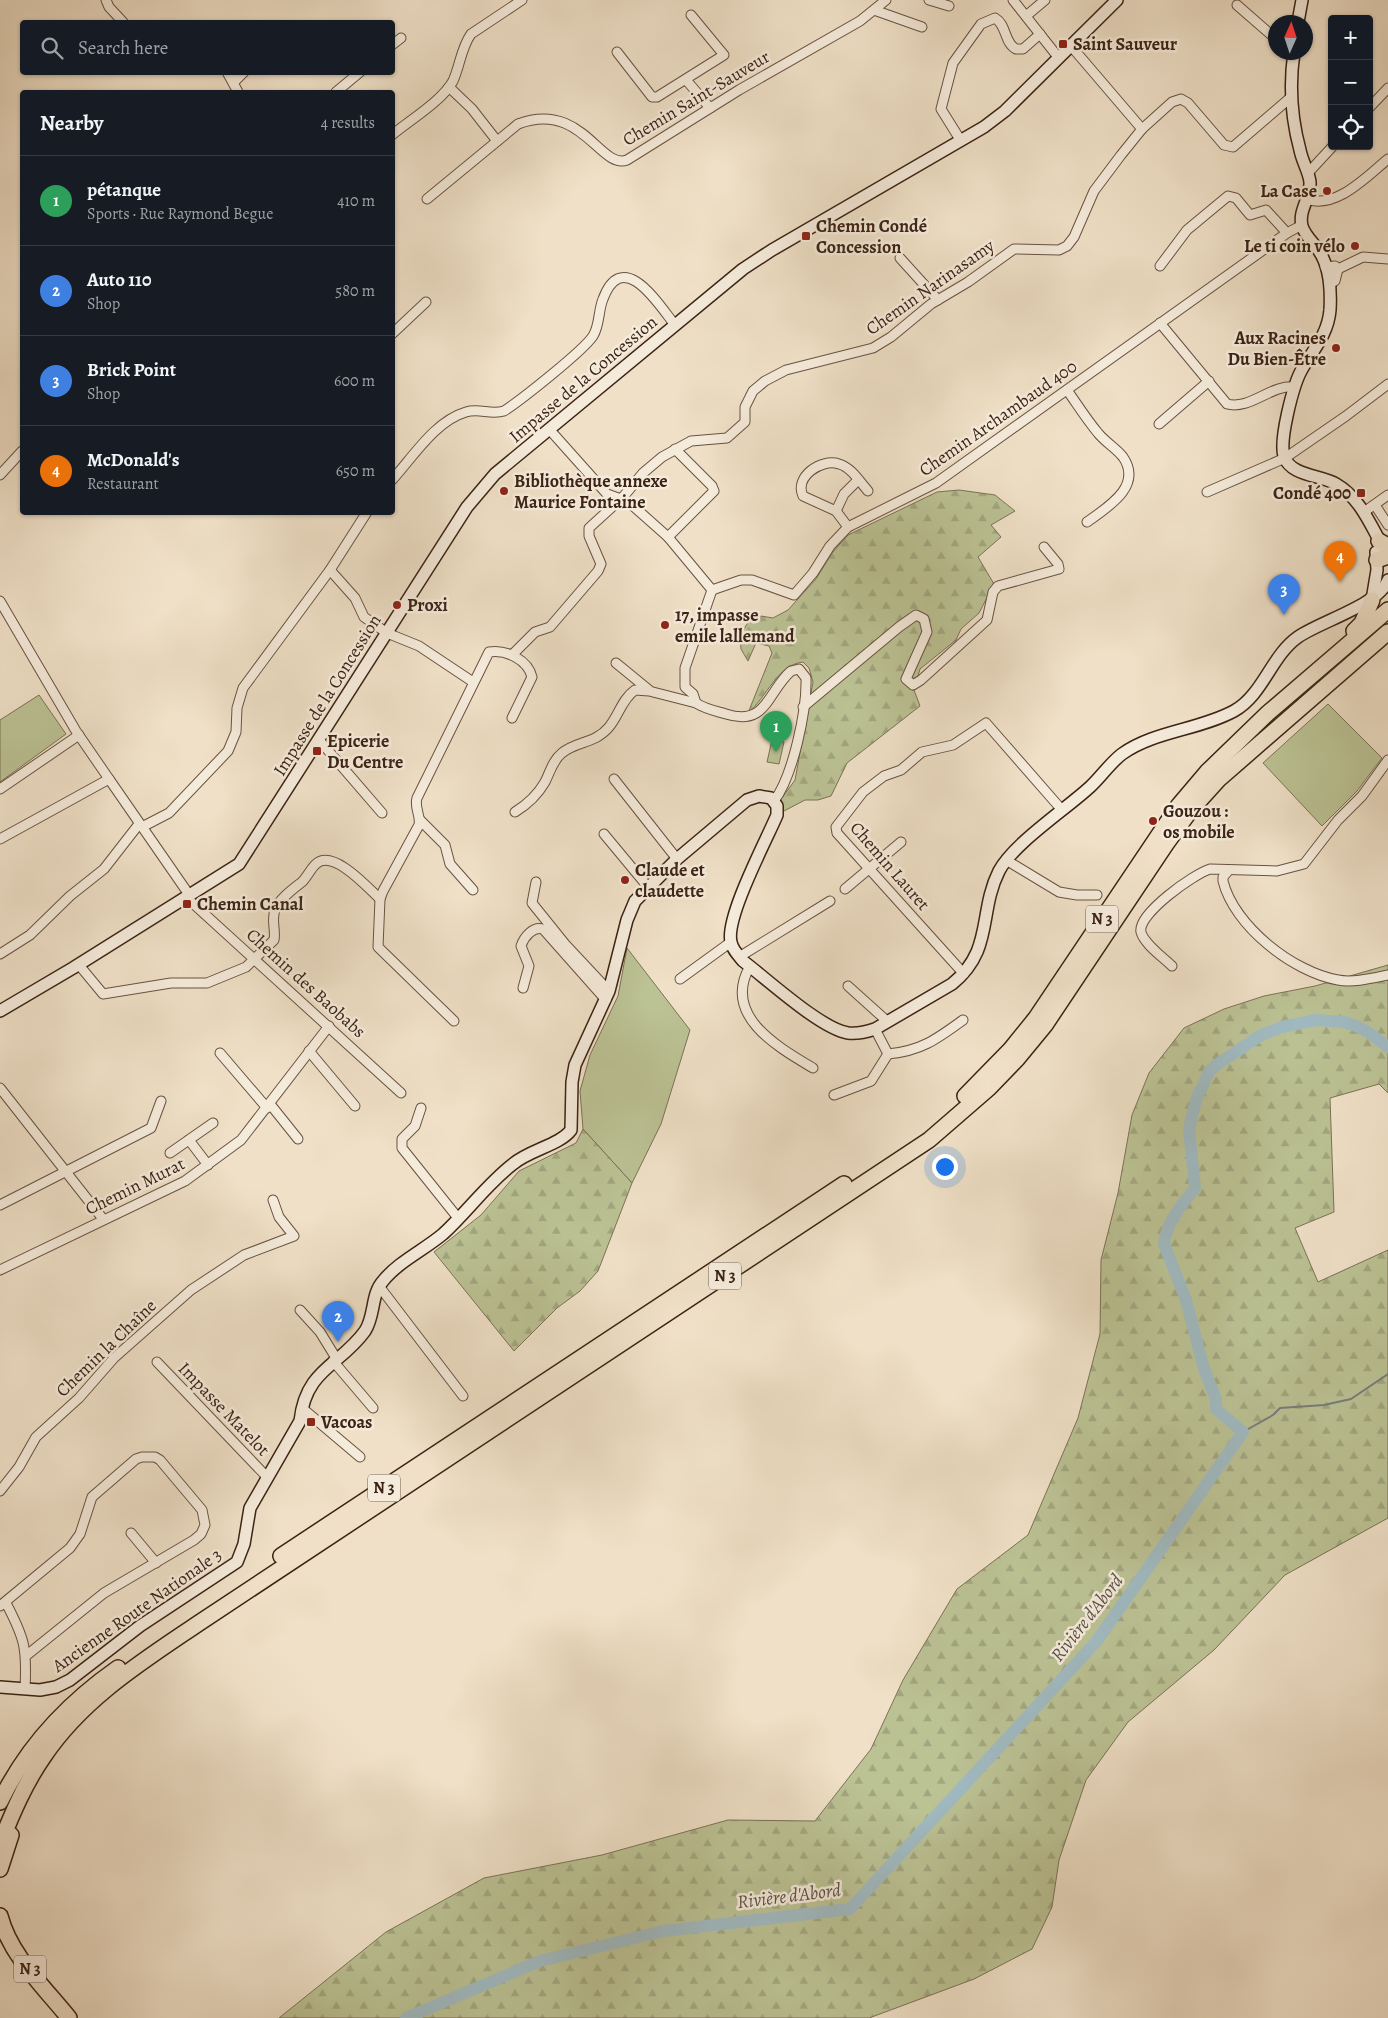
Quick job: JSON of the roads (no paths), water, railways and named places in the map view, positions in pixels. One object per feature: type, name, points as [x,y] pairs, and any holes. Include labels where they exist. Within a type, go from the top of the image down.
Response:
[{"type":"highway","points":[[1268,714],[1357,628],[1365,617],[1372,600]]},
{"type":"highway","name":"N 3","points":[[0,1802],[33,1746],[52,1724],[94,1685],[195,1614],[932,1125],[983,1079],[1036,1018],[1179,805],[1207,772],[1268,714],[1388,610]]},
{"type":"highway","name":"N 3","points":[[0,1844],[16,1805],[60,1734],[94,1699],[120,1678],[199,1623],[929,1140],[959,1116],[1017,1059],[1045,1025],[1166,844],[1202,798],[1219,779],[1279,725],[1388,632]]},
{"type":"highway","name":"N 3","points":[[0,1869],[4,1851],[24,1802],[31,1778]]},
{"type":"highway","name":"N 3","points":[[0,1916],[8,1938],[16,1952],[69,2018]]},
{"type":"main road","name":"Impasse de la Concession","points":[[0,1011],[79,965],[239,864],[480,490],[549,429],[743,269],[772,250],[984,128],[1005,111],[1117,0]]},
{"type":"main road","points":[[1299,15],[1302,0]]},
{"type":"main road","points":[[1293,60],[1290,98],[1296,136],[1310,182],[1302,210],[1302,225],[1319,251],[1325,267],[1330,300],[1328,324],[1323,336],[1301,371],[1295,387],[1284,441],[1285,458],[1295,468],[1334,483],[1346,491],[1364,512],[1380,539],[1385,558],[1372,600]]},
{"type":"main road","points":[[774,801],[777,815],[733,917],[731,942],[739,957],[826,1024],[848,1033],[862,1033],[875,1029],[952,984],[964,974],[978,951],[994,884],[1006,860],[1090,787],[1121,755],[1141,743],[1224,716],[1243,705],[1288,644],[1324,622],[1372,600],[1380,594],[1388,580]]},
{"type":"main road","name":"Ancienne Route Nationale 3","points":[[0,1687],[25,1689],[56,1687],[70,1680],[140,1626],[229,1568],[241,1555],[248,1516],[267,1477],[300,1420],[302,1408],[318,1375],[366,1329],[379,1286],[387,1276],[443,1233],[511,1165],[536,1149],[560,1139],[572,1130],[572,1082],[575,1064],[607,996],[630,911],[635,901],[678,859],[747,800],[765,796],[774,801]]},
{"type":"street","points":[[106,0],[109,7],[121,20]]},
{"type":"street","points":[[395,132],[449,87],[471,34],[522,0]]},
{"type":"street","points":[[929,0],[949,6]]},
{"type":"street","points":[[1013,0],[1058,57]]},
{"type":"street","points":[[1026,16],[1045,0]]},
{"type":"street","points":[[879,4],[922,26]]},
{"type":"street","name":"Chemin Saint-Sauveur","points":[[427,198],[524,122],[543,118],[556,119],[581,131],[606,156],[616,161],[624,161],[710,108],[860,21],[879,4]]},
{"type":"street","points":[[1237,4],[1268,32]]},
{"type":"street","points":[[617,52],[654,98],[687,80],[724,56],[691,15]]},
{"type":"street","points":[[961,142],[941,109],[950,68],[981,24],[995,18],[1000,21],[1010,45],[1016,49],[1023,49],[1040,34]]},
{"type":"street","points":[[395,43],[401,38]]},
{"type":"street","points":[[1071,46],[1142,129]]},
{"type":"street","points":[[229,75],[237,90]]},
{"type":"street","points":[[234,82],[241,75]]},
{"type":"street","points":[[338,90],[356,75]]},
{"type":"street","points":[[687,80],[710,108]]},
{"type":"street","points":[[449,87],[472,109],[498,141]]},
{"type":"street","points":[[1372,105],[1388,88]]},
{"type":"street","name":"Chemin Narinasamy","points":[[512,655],[536,632],[550,627],[598,571],[601,564],[589,536],[589,528],[622,498],[643,473],[662,457],[691,441],[728,438],[733,435],[745,422],[744,407],[752,391],[764,381],[786,370],[873,348],[891,338],[938,300],[968,282],[1014,249],[1059,250],[1067,246],[1074,237],[1094,191],[1142,129],[1172,102],[1181,99],[1188,103],[1224,145],[1233,147],[1290,98]]},
{"type":"street","points":[[1308,173],[1329,150]]},
{"type":"street","points":[[1306,199],[1324,201],[1337,197],[1348,191],[1388,159]]},
{"type":"street","points":[[1160,266],[1187,230],[1228,196],[1236,198],[1250,215],[1266,210],[1287,233]]},
{"type":"street","name":"Chemin Archambaud 400","points":[[712,590],[741,580],[752,580],[794,595],[813,574],[830,546],[848,527],[913,497],[936,483],[1287,233],[1302,225]]},
{"type":"street","points":[[1338,269],[1363,257],[1388,259]]},
{"type":"street","points":[[900,258],[938,300]]},
{"type":"street","points":[[1325,267],[1335,266],[1338,269]]},
{"type":"street","points":[[1328,284],[1335,281],[1338,269]]},
{"type":"street","points":[[395,477],[434,433],[446,423],[465,412],[504,411],[584,346],[596,330],[604,296],[617,280],[627,278],[639,282],[675,325]]},
{"type":"street","points":[[395,331],[426,302]]},
{"type":"street","points":[[1160,323],[1220,398],[1231,405],[1247,403],[1281,388],[1295,387]]},
{"type":"street","points":[[1159,424],[1209,382]]},
{"type":"street","points":[[1207,492],[1285,458],[1388,384]]},
{"type":"street","points":[[1067,390],[1098,434],[1118,452],[1129,470],[1127,484],[1116,500],[1087,522]]},
{"type":"street","points":[[549,429],[607,494],[622,498],[668,537],[712,590],[706,612],[685,668],[685,687],[693,694],[696,703]]},
{"type":"street","points":[[668,537],[714,491],[712,486],[675,449]]},
{"type":"street","points":[[0,475],[20,453]]},
{"type":"street","points":[[848,527],[836,510],[804,497],[801,492],[801,483],[806,476],[823,464],[841,464],[868,490]]},
{"type":"street","points":[[836,510],[844,494],[858,480]]},
{"type":"street","points":[[1364,512],[1388,495]]},
{"type":"street","points":[[1375,505],[1386,524],[1380,539]]},
{"type":"street","points":[[0,954],[30,935],[70,896],[104,869],[140,826],[169,813],[228,751],[236,732],[237,708],[243,688],[330,570],[365,515]]},
{"type":"street","points":[[803,707],[899,626],[916,615],[924,619],[927,632],[906,679],[913,685],[921,680],[987,620],[993,592],[998,586],[1059,569],[1058,564],[1044,547]]},
{"type":"street","points":[[330,570],[355,598],[364,617],[387,634],[419,646],[472,682]]},
{"type":"street","points":[[0,601],[79,735],[189,897]]},
{"type":"street","points":[[473,890],[450,864],[445,844],[420,820],[415,808],[417,798],[472,682],[489,652],[496,651],[512,655],[525,666],[532,677],[512,718]]},
{"type":"street","points":[[616,662],[649,691]]},
{"type":"street","points":[[515,812],[537,795],[555,761],[563,752],[602,735],[618,714],[629,694],[635,690],[649,691],[696,703],[736,718],[750,717],[762,710],[788,674],[799,669],[806,678],[803,707],[788,777],[774,801]]},
{"type":"street","name":"Chemin Lauret","points":[[964,974],[836,831],[838,825],[863,792],[884,776],[900,770],[922,752],[953,745],[984,723],[989,725],[1062,810]]},
{"type":"street","points":[[0,789],[79,735]]},
{"type":"street","points":[[319,740],[382,813]]},
{"type":"street","points":[[1172,966],[1143,937],[1140,929],[1144,920],[1199,872],[1210,869],[1277,871],[1304,864],[1338,820],[1362,796],[1388,760]]},
{"type":"street","points":[[0,838],[108,779]]},
{"type":"street","points":[[614,779],[678,859]]},
{"type":"street","points":[[420,820],[380,899],[378,947],[454,1021]]},
{"type":"street","points":[[604,834],[648,887]]},
{"type":"street","points":[[845,889],[901,842]]},
{"type":"street","points":[[1006,860],[1059,892],[1077,895],[1097,895]]},
{"type":"street","points":[[79,965],[100,993],[108,994],[153,985],[207,983],[246,967],[274,940],[273,918],[277,905],[309,875],[316,864],[328,861],[344,866],[380,899]]},
{"type":"street","points":[[1228,871],[1223,877],[1223,881],[1233,906],[1256,933],[1292,961],[1324,977],[1341,981],[1388,975]]},
{"type":"street","points":[[536,882],[532,903],[607,996]]},
{"type":"street","name":"Chemin des Baobabs","points":[[189,897],[401,1093]]},
{"type":"street","points":[[739,957],[830,901]]},
{"type":"street","points":[[523,988],[529,966],[521,946],[534,929],[539,928],[543,929],[607,996]]},
{"type":"street","points":[[680,979],[731,942]]},
{"type":"street","points":[[750,966],[741,985],[744,1008],[751,1019],[784,1050],[813,1068]]},
{"type":"street","points":[[848,986],[888,1022]]},
{"type":"street","points":[[834,1095],[871,1080],[888,1054],[915,1050],[927,1045],[963,1020]]},
{"type":"street","name":"Chemin Murat","points":[[0,1270],[185,1181],[208,1165],[241,1140],[329,1026]]},
{"type":"street","points":[[875,1029],[888,1054]]},
{"type":"street","points":[[309,1051],[355,1106]]},
{"type":"street","points":[[220,1054],[298,1139]]},
{"type":"street","points":[[0,1088],[103,1220]]},
{"type":"street","points":[[0,1205],[151,1128],[161,1101]]},
{"type":"street","points":[[421,1108],[415,1126],[402,1139],[402,1148],[458,1218]]},
{"type":"street","points":[[170,1153],[213,1123]]},
{"type":"street","points":[[189,1140],[208,1165]]},
{"type":"street","name":"Chemin la Chaîne","points":[[0,1491],[19,1468],[32,1442],[86,1391],[114,1358],[191,1290],[217,1271],[244,1255],[284,1242],[294,1236],[278,1217],[273,1200]]},
{"type":"street","points":[[379,1286],[463,1396]]},
{"type":"street","points":[[300,1310],[320,1332],[335,1360],[373,1408]]},
{"type":"street","name":"Impasse Matelot","points":[[157,1362],[267,1477]]},
{"type":"street","points":[[302,1408],[360,1458]]},
{"type":"street","points":[[25,1689],[27,1655],[18,1626],[3,1605],[70,1548],[80,1534],[88,1506],[100,1488],[136,1459],[148,1456],[160,1460],[202,1510],[205,1525],[201,1534],[156,1563],[104,1592],[27,1655]]},
{"type":"street","points":[[131,1533],[156,1563]]},
{"type":"waterway","name":"Rivière d'Abord","points":[[406,2018],[540,1961],[663,1931],[850,1909],[1096,1642],[1243,1432],[1216,1409],[1216,1399],[1204,1369],[1186,1300],[1164,1244],[1171,1221],[1195,1188],[1189,1129],[1196,1100],[1209,1072],[1261,1035],[1282,1027],[1316,1020],[1344,1022],[1356,1026],[1368,1032],[1388,1047]]},
{"type":"waterway","points":[[1243,1432],[1273,1415],[1280,1408],[1324,1405],[1351,1399],[1388,1374]]},
{"type":"place","name":"Saint Sauveur","points":[[1063,44]]},
{"type":"place","name":"La Case","points":[[1327,191]]},
{"type":"place","name":"Chemin Condé Concession","points":[[806,236]]},
{"type":"place","name":"Le ti coin vélo","points":[[1355,246]]},
{"type":"place","name":"Aux Racines Du Bien-Être","points":[[1336,348]]},
{"type":"place","name":"Bibliothèque annexe Maurice Fontaine","points":[[504,491]]},
{"type":"place","name":"Condé 400","points":[[1361,493]]},
{"type":"place","name":"McDonald's","points":[[1340,582]]},
{"type":"place","name":"Proxi","points":[[397,605]]},
{"type":"place","name":"Brick Point","points":[[1284,615]]},
{"type":"place","name":"17, impasse emile lallemand","points":[[665,625]]},
{"type":"place","name":"Epicerie Du Centre","points":[[317,751]]},
{"type":"place","name":"pétanque","points":[[776,752]]},
{"type":"place","name":"Gouzou : os mobile","points":[[1153,821]]},
{"type":"place","name":"Claude et claudette","points":[[625,880]]},
{"type":"place","name":"Chemin Canal","points":[[187,904]]},
{"type":"place","name":"Auto 110","points":[[338,1342]]},
{"type":"place","name":"Vacoas","points":[[311,1422]]}]
